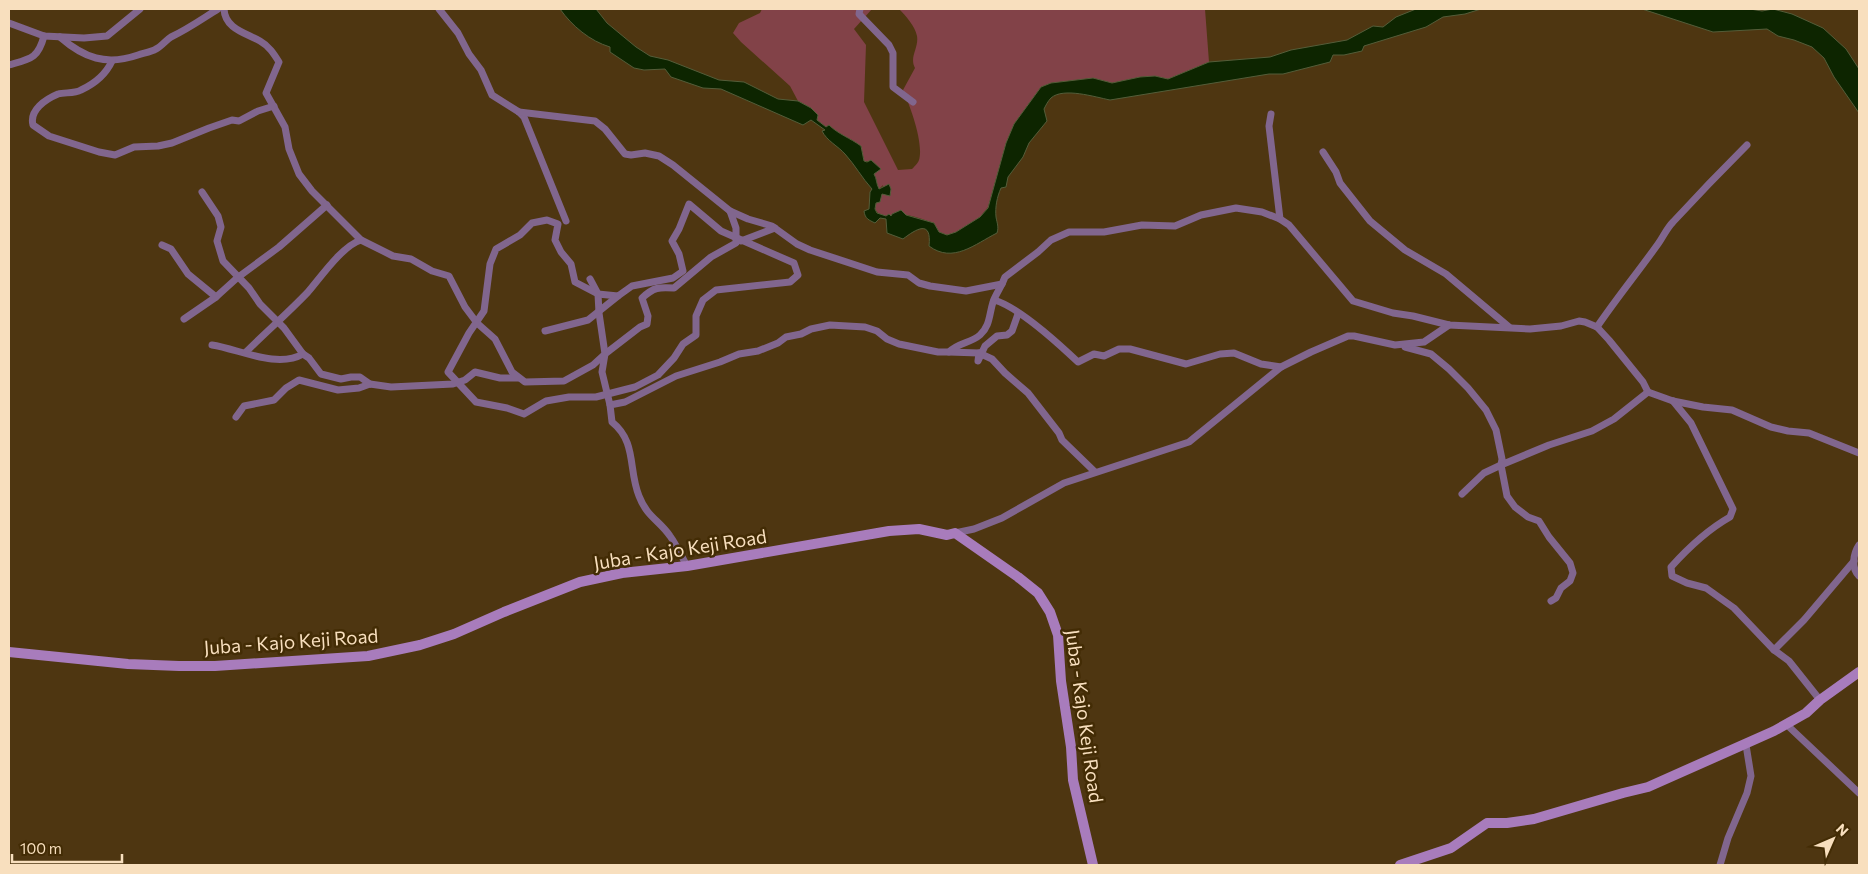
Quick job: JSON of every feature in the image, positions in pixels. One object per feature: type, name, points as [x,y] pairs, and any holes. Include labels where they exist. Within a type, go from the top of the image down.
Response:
[{"type":"main road","name":"Juba - Kajo Keji Road","points":[[9,652],[128,664],[178,666],[214,666],[368,656],[420,645],[454,634],[580,582],[622,573],[687,566],[889,531],[919,529],[946,535],[955,533],[1032,588],[1050,612],[1058,635],[1061,681],[1073,780],[1093,865]]},
{"type":"main road","points":[[1400,865],[1451,848],[1487,823],[1507,823],[1534,819],[1623,792],[1648,787],[1746,745],[1786,724],[1806,713],[1820,700],[1859,672]]},
{"type":"street","points":[[9,23],[44,36],[107,36],[140,9]]},
{"type":"street","points":[[60,37],[74,49],[91,58],[112,60],[130,58],[157,49],[170,37],[179,34],[218,9]]},
{"type":"street","points":[[224,9],[224,15],[232,27],[266,45],[271,49],[279,62],[266,93],[285,127],[289,149],[299,174],[312,191],[361,240],[393,256],[411,259],[449,276],[465,306],[477,323],[495,338],[512,372],[525,382],[564,381],[592,364],[640,327],[647,324],[648,316],[642,298],[651,290],[661,287],[674,288],[711,257],[736,243],[775,228]]},
{"type":"street","points":[[439,9],[458,32],[468,54],[481,70],[492,95],[520,112],[524,117],[566,221]]},
{"type":"street","points":[[860,9],[859,14],[888,44],[893,53],[893,87],[913,102]]},
{"type":"street","points":[[9,65],[30,59],[41,50],[44,36]]},
{"type":"street","points":[[112,60],[101,77],[80,91],[59,94],[38,106],[33,115],[34,125],[49,136],[99,152],[115,155],[134,147],[151,147],[172,143],[232,120],[239,121],[258,111],[274,106]]},
{"type":"street","points":[[520,112],[595,121],[605,129],[625,154],[645,153],[659,156],[730,211],[772,226],[810,250],[877,272],[908,275],[919,283],[930,286],[966,291],[1002,284]]},
{"type":"street","points":[[1270,114],[1269,126],[1280,218]]},
{"type":"street","points":[[1597,327],[1659,244],[1672,222],[1683,213],[1705,186],[1747,145]]},
{"type":"street","points":[[1323,152],[1336,172],[1340,183],[1370,221],[1405,250],[1446,274],[1509,327]]},
{"type":"street","points":[[202,192],[218,216],[221,227],[217,241],[223,261],[293,339],[303,354],[309,358],[321,374],[341,379],[350,377],[360,378],[370,384],[391,387],[454,384],[465,380],[475,372],[500,378],[518,378]]},
{"type":"street","points":[[545,331],[588,320],[632,286],[673,278],[683,271],[679,254],[672,241],[689,204],[721,232],[794,263],[798,275],[790,282],[716,290],[702,300],[696,316],[696,335],[683,344],[674,358],[658,376],[635,387],[596,397],[569,397],[546,401],[524,414],[507,408],[476,402],[448,372],[469,333],[484,311],[490,264],[496,249],[520,235],[532,223],[547,220],[558,224],[555,240],[560,252],[571,264],[575,282],[598,294],[618,296]]},
{"type":"street","points":[[184,319],[216,297],[237,278],[279,247],[327,205]]},
{"type":"street","points":[[949,352],[953,347],[966,344],[980,336],[988,326],[994,300],[1005,277],[1051,240],[1069,232],[1104,232],[1142,226],[1175,226],[1201,215],[1236,208],[1262,212],[1280,218],[1353,300],[1393,313],[1450,325],[1530,329],[1547,328],[1579,321],[1597,327],[1620,353],[1648,392],[1673,401],[1732,410],[1771,427],[1809,433],[1859,453]]},
{"type":"street","points":[[730,211],[736,228],[736,243]]},
{"type":"street","points":[[246,352],[354,242],[361,240]]},
{"type":"street","points":[[162,245],[171,249],[188,274],[216,297]]},
{"type":"street","points":[[590,279],[598,294],[605,354],[602,372],[612,422],[620,428],[627,439],[634,477],[646,512],[671,536],[687,566]]},
{"type":"street","points":[[994,300],[1018,314],[1054,340],[1078,362],[1094,354],[1104,356],[1119,349],[1130,349],[1186,364],[1220,354],[1234,353],[1261,364],[1281,367]]},
{"type":"street","points":[[979,353],[978,361],[985,346],[997,336],[1007,335],[1012,331],[1018,314]]},
{"type":"street","points":[[610,405],[630,400],[676,376],[739,354],[758,351],[778,343],[786,337],[811,329],[830,325],[865,326],[878,331],[887,339],[899,344],[938,352],[979,353],[992,358],[1005,373],[1028,393],[1059,433],[1062,440],[1095,472]]},
{"type":"street","points":[[1394,345],[1424,342],[1450,325]]},
{"type":"street","points":[[955,533],[974,529],[1002,518],[1064,483],[1189,442],[1281,367],[1348,336],[1354,336],[1431,354],[1468,388],[1486,410],[1496,430],[1508,496],[1515,507],[1528,517],[1539,521],[1570,563],[1573,573],[1570,581],[1561,588],[1556,598],[1551,601]]},
{"type":"street","points":[[212,345],[274,360],[296,358],[303,354]]},
{"type":"street","points":[[236,416],[244,406],[274,400],[286,388],[299,380],[338,390],[359,388],[370,384]]},
{"type":"street","points":[[1462,494],[1484,473],[1549,445],[1592,431],[1614,419],[1648,392]]},
{"type":"street","points":[[1673,401],[1692,423],[1733,510],[1730,517],[1714,526],[1684,553],[1670,572],[1672,576],[1687,583],[1706,588],[1742,614],[1774,650],[1788,661],[1820,700]]},
{"type":"street","points":[[1859,545],[1855,550],[1854,561],[1854,567],[1859,576]]},
{"type":"street","points":[[1774,650],[1804,620],[1854,561]]},
{"type":"street","points":[[1786,724],[1859,793]]},
{"type":"street","points":[[1720,865],[1728,838],[1747,793],[1751,776],[1746,745]]},
{"type":"shaded area","points":[[560,9],[596,9],[607,23],[650,56],[668,60],[719,80],[744,82],[778,99],[798,101],[811,108],[818,115],[817,120],[826,127],[829,125],[861,146],[864,161],[871,160],[881,169],[874,174],[879,189],[889,184],[891,189],[890,196],[882,194],[880,202],[876,203],[875,209],[877,213],[886,216],[889,214],[891,216],[901,210],[906,215],[934,223],[939,232],[947,235],[956,232],[980,217],[988,208],[1006,143],[1014,124],[1041,87],[1051,83],[1093,78],[1112,83],[1140,77],[1155,76],[1168,79],[1209,62],[1270,57],[1291,50],[1347,40],[1373,26],[1383,27],[1396,17],[1416,9],[1481,9],[1465,14],[1443,17],[1426,27],[1364,46],[1362,51],[1344,55],[1333,55],[1330,62],[1283,74],[1269,74],[1110,100],[1071,93],[1056,95],[1050,99],[1044,109],[1047,121],[1029,143],[1023,157],[1008,177],[1006,187],[1001,188],[996,206],[997,233],[972,247],[955,253],[947,253],[929,246],[926,229],[913,232],[903,239],[887,233],[886,219],[880,218],[875,223],[868,219],[864,211],[869,209],[870,192],[872,189],[845,154],[824,135],[822,131],[825,130],[811,120],[803,125],[721,89],[703,88],[671,77],[665,69],[644,70],[634,68],[610,52],[610,47],[595,41],[582,32]]},
{"type":"shaded area","points":[[762,9],[872,9],[854,29],[866,45],[864,102],[898,170],[912,169],[918,161],[920,153],[916,125],[903,90],[915,68],[913,60],[917,36],[912,25],[899,9],[1205,9],[1209,62],[1168,79],[1155,76],[1140,77],[1112,83],[1093,78],[1051,83],[1041,87],[1014,124],[1006,143],[988,207],[980,217],[956,232],[947,235],[939,232],[934,223],[920,218],[906,215],[885,216],[878,213],[875,209],[883,185],[879,189],[873,174],[876,172],[870,161],[864,161],[861,146],[829,125],[826,127],[817,120],[811,108],[798,101],[790,86],[733,33],[739,23],[760,13]]},
{"type":"shaded area","points":[[1642,9],[1750,9],[1762,11],[1773,9],[1792,14],[1823,28],[1846,49],[1859,69],[1859,113],[1834,77],[1824,58],[1812,47],[1778,36],[1767,29],[1713,32]]}]
